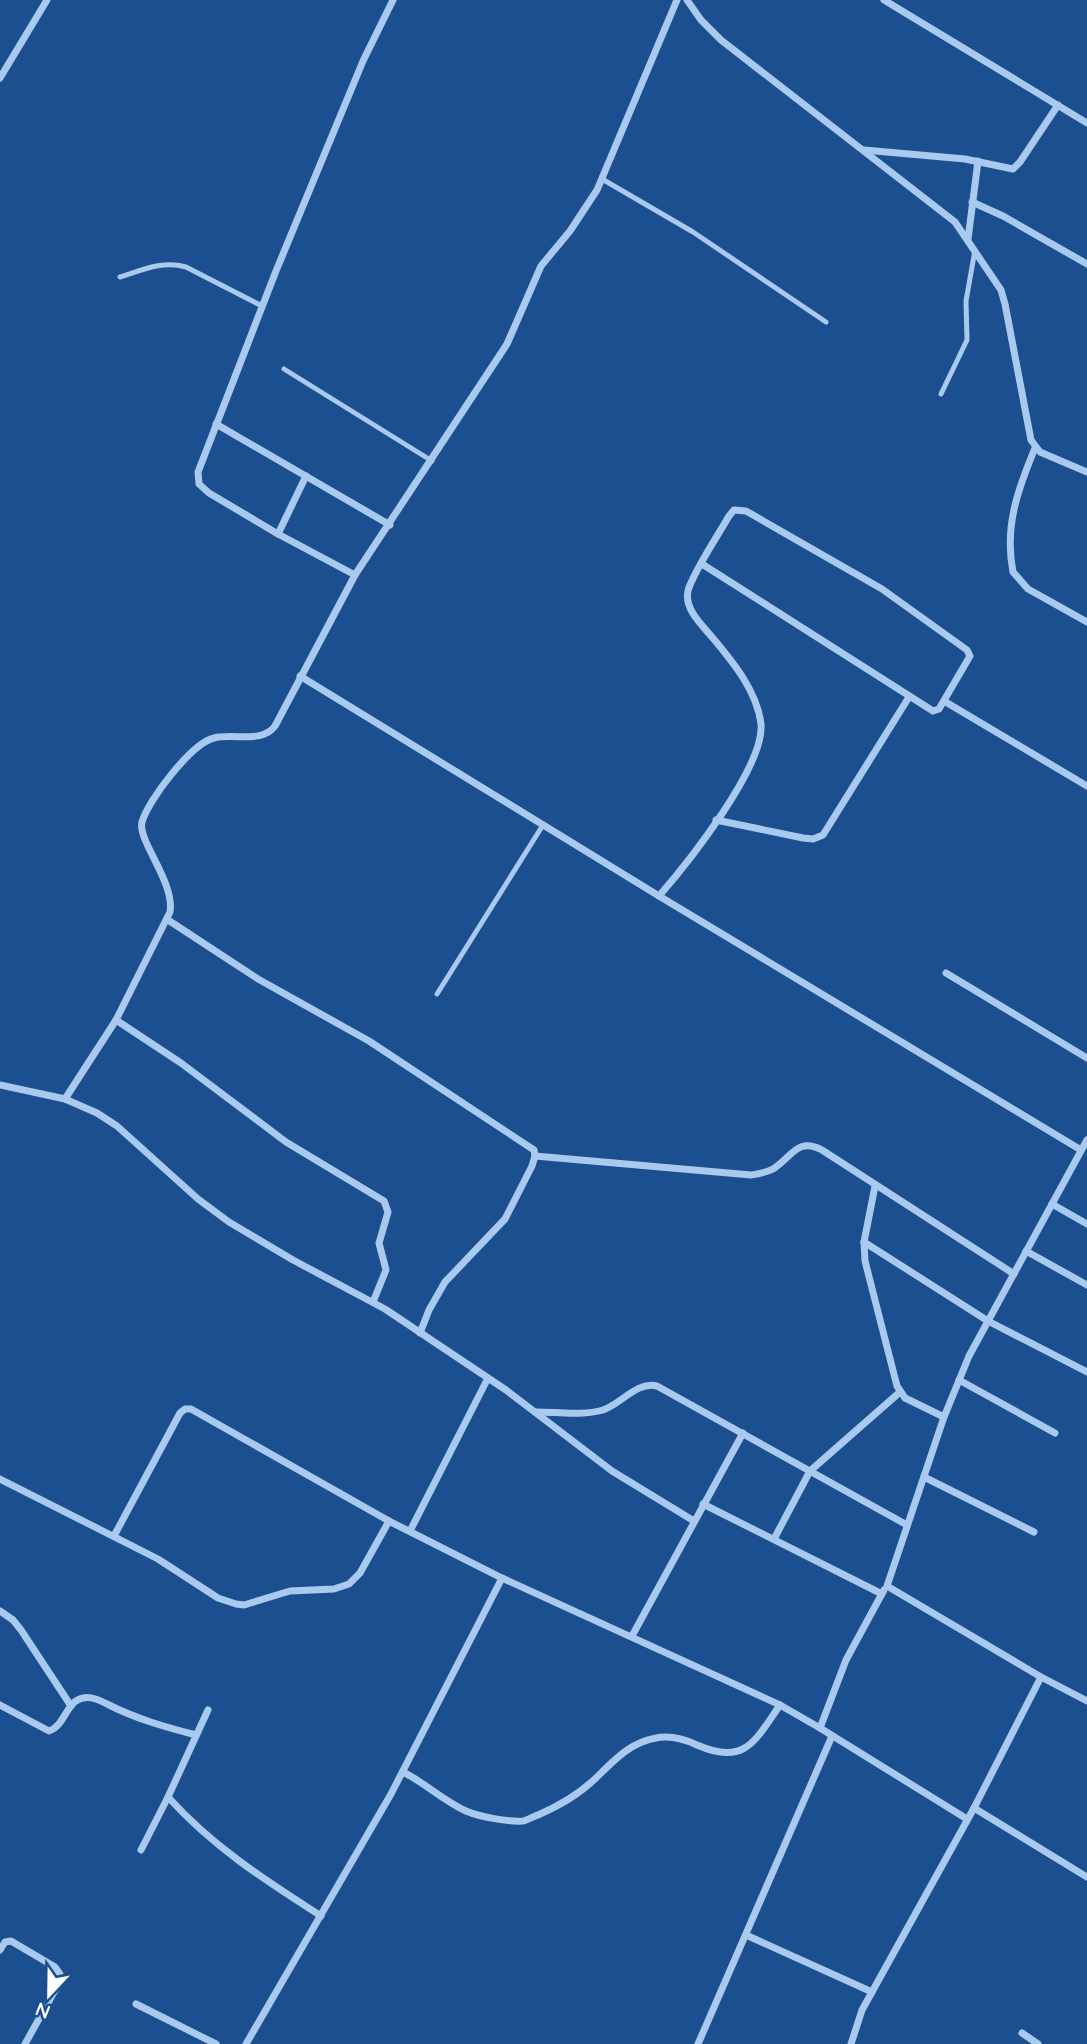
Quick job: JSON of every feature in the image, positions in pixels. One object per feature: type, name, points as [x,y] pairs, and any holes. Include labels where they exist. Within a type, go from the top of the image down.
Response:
[{"type":"street","points":[[0,78],[47,0]]},
{"type":"street","points":[[355,575],[209,493],[199,484],[198,472],[262,306],[363,61],[393,0]]},
{"type":"street","points":[[65,1099],[116,1020],[168,920],[172,903],[170,894],[144,833],[143,820],[168,778],[204,742],[218,737],[261,736],[269,733],[275,726],[355,575],[507,344],[541,266],[585,211],[602,180],[677,0]]},
{"type":"street","points":[[687,0],[701,20],[722,40],[955,222],[1001,290],[1028,430],[1035,448],[1087,472]]},
{"type":"street","points":[[884,0],[1087,123]]},
{"type":"street","points":[[863,150],[978,161],[1010,169],[1017,167],[1058,105]]},
{"type":"street","points":[[968,239],[978,161]]},
{"type":"street","points":[[972,202],[1003,216],[1087,264]]},
{"type":"street","points":[[216,424],[390,525]]},
{"type":"street","points":[[1035,448],[1018,489],[1012,517],[1013,572],[1028,589],[1087,622]]},
{"type":"street","points":[[278,534],[306,476]]},
{"type":"street","points":[[659,896],[686,865],[716,820],[745,775],[759,744],[761,723],[748,687],[689,604],[688,591],[702,565],[732,512],[736,509],[746,511],[871,582],[967,650],[971,656],[939,709],[933,711],[702,565]]},
{"type":"street","points":[[300,676],[1081,1150]]},
{"type":"street","points":[[716,820],[803,838],[813,839],[823,835],[909,696]]},
{"type":"street","points":[[944,701],[1087,786]]},
{"type":"street","points":[[168,920],[258,979],[381,1048],[531,1146],[535,1156],[505,1219],[444,1282],[420,1333]]},
{"type":"street","points":[[946,973],[1087,1058]]},
{"type":"street","points":[[116,1020],[181,1063],[286,1142],[384,1202],[388,1212],[379,1242],[386,1270],[373,1302]]},
{"type":"street","points":[[0,1085],[65,1099],[97,1113],[117,1126],[198,1199],[229,1222],[293,1260],[373,1302],[488,1378],[612,1471],[694,1521]]},
{"type":"street","points":[[820,1728],[846,1660],[884,1590],[958,1380],[1087,1140]]},
{"type":"street","points":[[535,1156],[751,1175],[773,1168],[799,1147],[809,1145],[822,1150],[1014,1274]]},
{"type":"street","points":[[875,1186],[864,1242],[867,1272],[897,1386],[913,1403],[944,1417]]},
{"type":"street","points":[[1052,1203],[1087,1224]]},
{"type":"street","points":[[864,1242],[988,1321],[1087,1371]]},
{"type":"street","points":[[1026,1251],[1087,1284]]},
{"type":"street","points":[[410,1531],[488,1378]]},
{"type":"street","points":[[958,1380],[1055,1433]]},
{"type":"street","points":[[536,1412],[596,1412],[613,1405],[639,1388],[652,1384],[664,1388],[907,1525]]},
{"type":"street","points":[[774,1539],[810,1471],[900,1392]]},
{"type":"street","points":[[114,1536],[180,1413],[188,1409],[389,1521],[502,1578],[780,1706],[967,1819]]},
{"type":"street","points":[[632,1636],[743,1433]]},
{"type":"street","points":[[924,1477],[1034,1532]]},
{"type":"street","points":[[0,1479],[177,1570],[218,1598],[244,1605],[276,1594],[334,1589],[349,1584],[360,1573],[389,1521]]},
{"type":"street","points":[[704,1504],[884,1590],[1087,1701]]},
{"type":"street","points":[[246,2044],[403,1772],[502,1578]]},
{"type":"street","points":[[0,1611],[21,1630],[71,1706]]},
{"type":"street","points":[[851,2044],[862,2010],[974,1808],[1041,1677]]},
{"type":"street","points":[[0,1705],[49,1731],[58,1726],[71,1706],[81,1698],[92,1698],[138,1719],[196,1735]]},
{"type":"street","points":[[403,1772],[421,1780],[464,1810],[483,1817],[524,1821],[564,1804],[580,1793],[632,1745],[657,1737],[676,1737],[725,1755],[740,1751],[755,1740],[780,1706]]},
{"type":"street","points":[[141,1850],[208,1710]]},
{"type":"street","points":[[698,2044],[832,1736]]},
{"type":"street","points":[[168,1797],[192,1824],[217,1846],[321,1916]]},
{"type":"street","points":[[974,1808],[1087,1877]]},
{"type":"street","points":[[746,1936],[872,1992]]},
{"type":"street","points":[[0,1950],[5,1942],[11,1941],[55,1967],[60,1974],[58,1983],[25,2044]]},
{"type":"street","points":[[136,2004],[216,2044]]},
{"type":"street","points":[[1022,2034],[1038,2044]]},
{"type":"lane","points":[[602,180],[693,232],[826,322]]},
{"type":"lane","points":[[941,394],[968,340],[966,301],[975,250]]},
{"type":"lane","points":[[120,277],[165,263],[176,263],[262,306]]},
{"type":"lane","points":[[284,369],[432,461]]},
{"type":"lane","points":[[437,994],[543,825]]}]
